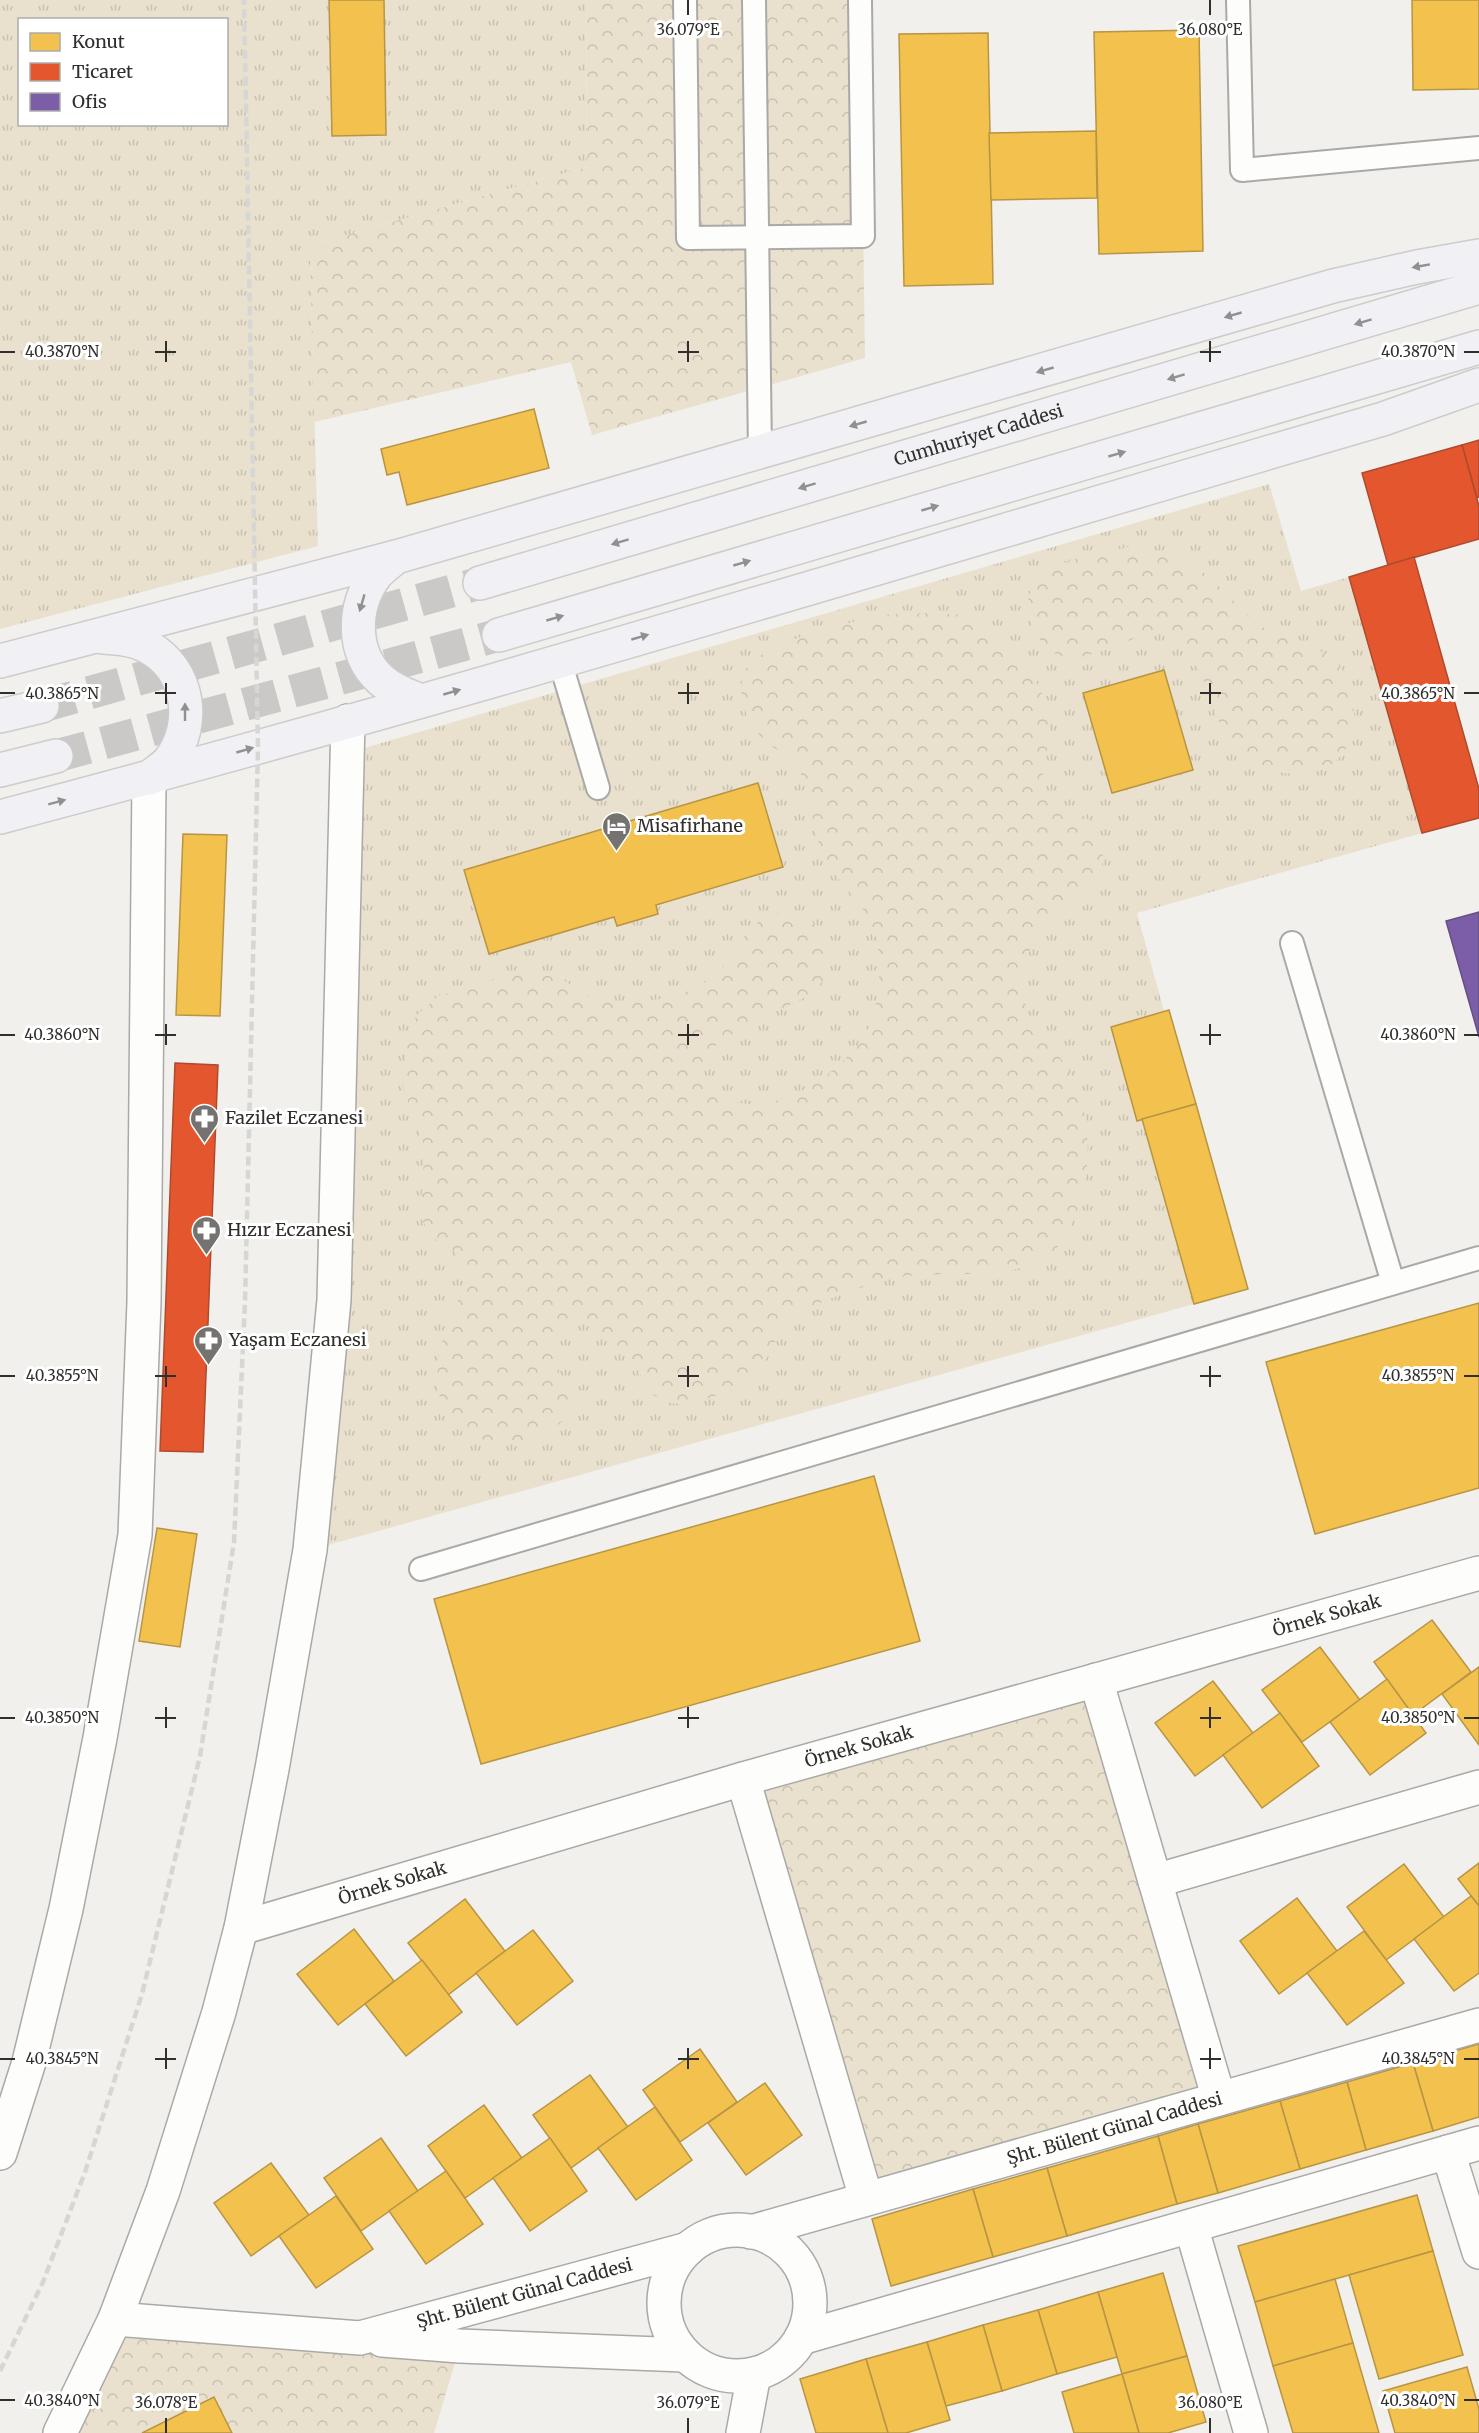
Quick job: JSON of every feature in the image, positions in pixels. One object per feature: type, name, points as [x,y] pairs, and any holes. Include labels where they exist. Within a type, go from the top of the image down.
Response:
[{"type":"highway","points":[[0,661],[396,557],[1333,286],[1416,267],[1479,256]]},
{"type":"highway","name":"Cumhuriyet Caddesi","points":[[480,583],[1479,287]]},
{"type":"highway","points":[[499,634],[1479,347]]},
{"type":"highway","points":[[0,817],[149,778],[421,701],[1383,419],[1479,385]]},
{"type":"highway","points":[[396,557],[376,574],[364,594],[358,616],[359,639],[366,660],[380,678],[398,692],[421,701]]},
{"type":"highway","points":[[93,637],[123,638],[148,647],[169,663],[182,686],[187,712],[182,738],[169,761],[149,778]]},
{"type":"highway","points":[[0,716],[42,706]]},
{"type":"highway","points":[[0,770],[56,756]]},
{"type":"street","points":[[60,2433],[115,2319],[167,2181],[212,2034],[241,1928],[272,1769],[310,1550],[333,1312],[348,721]]},
{"type":"street","points":[[0,2153],[29,2062],[66,1909],[100,1738],[135,1534],[144,1302],[149,778]]},
{"type":"street","name":"Örnek Sokak","points":[[241,1928],[743,1779],[1479,1573]]},
{"type":"street","points":[[1096,1680],[1219,2098]]},
{"type":"street","points":[[743,1779],[866,2198]]},
{"type":"street","points":[[1155,1881],[1479,1787]]},
{"type":"street","name":"Şht. Bülent Günal Caddesi","points":[[751,2232],[1479,2025]]},
{"type":"street","points":[[801,2338],[1479,2143]]},
{"type":"street","points":[[1448,2152],[1479,2252]]},
{"type":"street","points":[[1191,2226],[1251,2433]]},
{"type":"street","points":[[724,2231],[751,2232],[779,2243],[800,2265],[810,2294],[810,2310],[801,2338],[793,2351],[782,2361],[769,2370],[754,2374],[724,2376],[696,2364],[684,2355],[668,2330],[664,2301],[665,2286],[670,2273],[688,2249],[699,2241],[724,2231]]},
{"type":"street","name":"Şht. Bülent Günal Caddesi","points":[[360,2338],[688,2249]]},
{"type":"street","name":"Şht. Bülent Günal Caddesi","points":[[115,2319],[460,2346],[684,2355]]},
{"type":"street","points":[[743,2433],[754,2374]]},
{"type":"lane","points":[[685,0],[688,238],[863,236],[860,0]]},
{"type":"lane","points":[[753,0],[760,452]]},
{"type":"lane","points":[[1238,0],[1242,170],[1479,148]]},
{"type":"lane","points":[[560,660],[598,788]]},
{"type":"lane","points":[[1292,942],[1393,1283]]},
{"type":"lane","points":[[421,1569],[1479,1258]]},
{"type":"green space","points":[[0,0],[586,0],[587,167],[318,243],[310,255],[318,546],[0,629]]},
{"type":"green space","points":[[586,0],[860,0],[865,358],[592,435],[571,362],[314,422],[310,255],[318,243],[587,167]]},
{"type":"green space","points":[[1269,484],[1301,591],[1349,577],[1422,833],[1137,913],[1164,1011],[1111,1027],[1137,1120],[1142,1119],[1194,1304],[310,1550],[347,753]]},
{"type":"green space","points":[[1128,547],[1172,557],[1197,568],[1213,580],[1261,626],[1282,637],[1316,649],[1336,662],[1346,677],[1355,723],[1354,733],[1342,755],[1326,768],[1298,774],[1283,773],[1256,763],[1235,745],[1226,733],[1218,720],[1203,680],[1184,648],[1166,635],[1143,636],[1094,654],[1078,657],[1062,656],[1048,649],[1036,633],[1028,610],[1029,597],[1038,574],[1071,560]]},
{"type":"green space","points":[[926,613],[957,615],[971,619],[1008,647],[1030,672],[1045,701],[1049,716],[1050,737],[1043,771],[1044,784],[1054,801],[1062,808],[1089,820],[1094,825],[1102,847],[1101,870],[1097,881],[1087,893],[1045,929],[1031,948],[1023,969],[1022,989],[1025,1004],[1044,1041],[1064,1063],[1075,1082],[1086,1126],[1088,1150],[1082,1196],[1075,1218],[1065,1237],[1050,1254],[1032,1264],[1010,1270],[895,1278],[862,1287],[818,1304],[801,1313],[787,1325],[753,1378],[737,1388],[701,1400],[670,1403],[652,1394],[633,1364],[591,1323],[569,1326],[558,1331],[555,1351],[561,1374],[576,1398],[571,1414],[553,1429],[527,1442],[501,1442],[471,1438],[447,1419],[437,1388],[438,1359],[448,1318],[462,1293],[464,1270],[453,1250],[432,1237],[420,1216],[425,1148],[403,1089],[406,1048],[416,1016],[438,996],[518,973],[559,977],[596,1002],[629,1003],[675,997],[708,981],[728,962],[743,938],[761,919],[780,912],[794,913],[814,923],[825,943],[828,960],[825,979],[808,996],[747,1025],[720,1041],[706,1056],[702,1078],[718,1094],[737,1102],[757,1104],[798,1093],[835,1068],[861,1041],[873,1016],[878,994],[879,971],[875,934],[870,921],[856,899],[839,880],[824,857],[806,790],[797,766],[792,758],[767,743],[753,727],[742,697],[743,675],[750,663],[764,653],[806,635],[885,615]]},
{"type":"green space","points":[[1092,1681],[1219,2099],[866,2198],[743,1779]]},
{"type":"green space","points":[[115,2319],[460,2346],[434,2433],[60,2433]]},
{"type":"building: Konut","points":[[329,0],[384,0],[386,135],[332,136]]},
{"type":"building: Konut","points":[[1412,0],[1479,0],[1479,89],[1413,90]]},
{"type":"building: Konut","points":[[1199,30],[1203,251],[1099,254],[1094,32]]},
{"type":"building: Konut","points":[[988,33],[993,284],[904,286],[899,34]]},
{"type":"building: Konut","points":[[1096,131],[1097,198],[991,200],[989,133]]},
{"type":"building: Konut","points":[[534,409],[549,468],[407,505],[399,472],[387,475],[381,449]]},
{"type":"building: Konut","points":[[1164,670],[1193,770],[1112,793],[1083,693]]},
{"type":"building: Konut","points":[[758,783],[783,867],[656,905],[658,914],[617,926],[614,917],[489,954],[464,870]]},
{"type":"building: Konut","points":[[183,834],[227,835],[220,1016],[176,1015]]},
{"type":"building: Konut","points":[[1169,1010],[1196,1104],[1137,1121],[1111,1027]]},
{"type":"building: Konut","points":[[1196,1104],[1248,1289],[1194,1304],[1142,1119]]},
{"type":"building: Konut","points":[[1479,1303],[1479,1488],[1315,1534],[1266,1362]]},
{"type":"building: Konut","points":[[874,1476],[920,1641],[481,1764],[434,1599]]},
{"type":"building: Konut","points":[[157,1528],[197,1534],[180,1647],[139,1641]]},
{"type":"building: Konut","points":[[1432,1620],[1471,1672],[1413,1715],[1374,1662]]},
{"type":"building: Konut","points":[[1320,1647],[1360,1700],[1302,1742],[1262,1690]]},
{"type":"building: Konut","points":[[1479,1667],[1479,1745],[1442,1694]]},
{"type":"building: Konut","points":[[1387,1679],[1426,1733],[1370,1775],[1330,1722]]},
{"type":"building: Konut","points":[[1213,1681],[1253,1733],[1195,1776],[1155,1723]]},
{"type":"building: Konut","points":[[1280,1713],[1319,1766],[1262,1808],[1223,1755]]},
{"type":"building: Konut","points":[[1479,1863],[1479,1906],[1458,1879]]},
{"type":"building: Konut","points":[[1404,1864],[1444,1917],[1386,1960],[1347,1907]]},
{"type":"building: Konut","points":[[1471,1896],[1479,1906],[1479,1973],[1454,1991],[1414,1939]]},
{"type":"building: Konut","points":[[1297,1898],[1337,1951],[1279,1994],[1240,1941]]},
{"type":"building: Konut","points":[[465,1899],[505,1951],[448,1995],[408,1943]]},
{"type":"building: Konut","points":[[354,1929],[394,1981],[338,2025],[297,1974]]},
{"type":"building: Konut","points":[[533,1930],[573,1981],[517,2025],[476,1973]]},
{"type":"building: Konut","points":[[1364,1931],[1404,1983],[1347,2025],[1307,1973]]},
{"type":"building: Konut","points":[[422,1960],[462,2012],[406,2056],[365,2004]]},
{"type":"building: Konut","points":[[1479,2044],[1479,2117],[1433,2131],[1413,2063]]},
{"type":"building: Konut","points":[[700,2049],[737,2102],[680,2142],[643,2090]]},
{"type":"building: Konut","points":[[1413,2063],[1433,2131],[1366,2150],[1347,2082]]},
{"type":"building: Konut","points":[[590,2075],[628,2127],[571,2168],[533,2115]]},
{"type":"building: Konut","points":[[1347,2082],[1366,2150],[1300,2169],[1280,2101]]},
{"type":"building: Konut","points":[[765,2083],[802,2135],[746,2175],[708,2123]]},
{"type":"building: Konut","points":[[1280,2101],[1300,2169],[1218,2193],[1198,2124]]},
{"type":"building: Konut","points":[[484,2105],[522,2158],[465,2198],[428,2146]]},
{"type":"building: Konut","points":[[655,2107],[692,2160],[636,2200],[598,2148]]},
{"type":"building: Konut","points":[[1198,2124],[1218,2193],[1177,2204],[1158,2136]]},
{"type":"building: Konut","points":[[1158,2136],[1177,2204],[1067,2236],[1047,2168]]},
{"type":"building: Konut","points":[[381,2138],[418,2191],[361,2231],[324,2178]]},
{"type":"building: Konut","points":[[550,2138],[587,2191],[530,2231],[493,2178]]},
{"type":"building: Konut","points":[[271,2163],[309,2215],[251,2256],[214,2203]]},
{"type":"building: Konut","points":[[1047,2168],[1067,2236],[993,2257],[973,2189]]},
{"type":"building: Konut","points":[[446,2171],[483,2224],[426,2264],[389,2211]]},
{"type":"building: Konut","points":[[973,2189],[993,2257],[891,2286],[872,2219]]},
{"type":"building: Konut","points":[[1417,2195],[1433,2251],[1255,2302],[1238,2246]]},
{"type":"building: Konut","points":[[336,2196],[373,2249],[316,2288],[279,2236]]},
{"type":"building: Konut","points":[[1433,2251],[1463,2355],[1379,2379],[1349,2275]]},
{"type":"building: Konut","points":[[1163,2273],[1187,2356],[1122,2374],[1098,2292]]},
{"type":"building: Konut","points":[[1335,2279],[1353,2343],[1273,2366],[1255,2302]]},
{"type":"building: Konut","points":[[1098,2292],[1117,2357],[1057,2374],[1038,2310]]},
{"type":"building: Konut","points":[[1038,2310],[1057,2374],[1002,2391],[983,2325]]},
{"type":"building: Konut","points":[[983,2325],[1002,2391],[946,2406],[927,2342]]},
{"type":"building: Konut","points":[[927,2342],[950,2420],[906,2433],[888,2433],[866,2359]]},
{"type":"building: Konut","points":[[1353,2343],[1379,2433],[1293,2433],[1273,2366]]},
{"type":"building: Konut","points":[[1187,2356],[1206,2422],[1168,2433],[1139,2433],[1122,2374]]},
{"type":"building: Konut","points":[[866,2359],[888,2433],[816,2433],[800,2379]]},
{"type":"building: Konut","points":[[1467,2367],[1479,2409],[1479,2433],[1395,2433],[1383,2391]]},
{"type":"building: Konut","points":[[1122,2374],[1139,2433],[1074,2433],[1062,2392]]},
{"type":"building: Konut","points":[[214,2397],[232,2433],[142,2433]]},
{"type":"building: Ticaret","points":[[1479,440],[1479,497],[1477,498],[1462,445]]},
{"type":"building: Ticaret","points":[[1462,445],[1479,506],[1479,539],[1388,565],[1362,473]]},
{"type":"building: Ticaret","points":[[1414,557],[1479,789],[1479,818],[1422,833],[1349,577]]},
{"type":"building: Ticaret","points":[[175,1063],[218,1065],[203,1452],[160,1451]]},
{"type":"building: Ofis","points":[[1479,912],[1479,1037],[1446,921]]},
{"type":"tunnel","points":[[42,706],[480,583]]},
{"type":"tunnel","points":[[56,756],[499,635]]},
{"type":"railway","points":[[0,2371],[43,2282],[85,2172],[142,1994],[200,1756],[234,1542],[245,1302],[258,747],[244,0]]},
{"type":"place","name":"Misafirhane","points":[[616,852]]},
{"type":"place","name":"Fazilet Eczanesi","points":[[204,1144]]},
{"type":"place","name":"Hızır Eczanesi","points":[[206,1256]]},
{"type":"place","name":"Yaşam Eczanesi","points":[[208,1366]]}]
